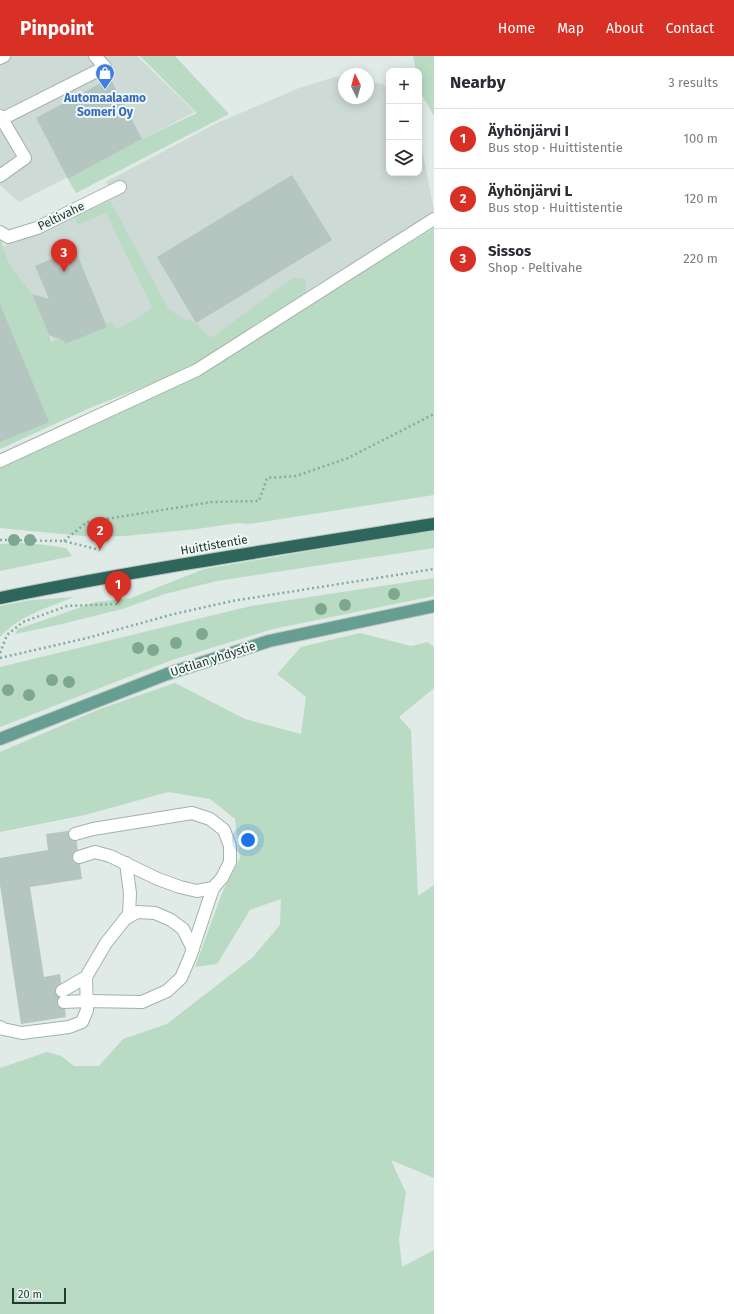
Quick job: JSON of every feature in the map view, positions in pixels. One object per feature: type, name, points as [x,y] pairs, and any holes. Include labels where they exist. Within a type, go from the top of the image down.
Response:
[{"type":"highway","name":"Huittistentie","points":[[0,598],[48,588],[248,553],[434,524]]},
{"type":"highway","points":[[0,592],[48,588]]},
{"type":"main road","name":"Uotilan yhdystie","points":[[0,739],[167,674],[269,641],[434,606]]},
{"type":"street","points":[[0,58],[4,56]]},
{"type":"street","points":[[0,176],[25,158],[1,118],[105,67],[95,56]]},
{"type":"street","name":"Peltivahe","points":[[0,232],[8,237],[37,228],[120,187]]},
{"type":"street","points":[[0,461],[197,370],[434,219]]},
{"type":"street","points":[[75,834],[93,829],[192,813],[210,819],[224,830],[230,846],[230,862],[222,878],[213,888],[193,949],[181,978],[167,991],[142,1002],[87,1000],[63,996],[86,977],[106,943],[129,914],[130,893],[126,863]]},
{"type":"street","points":[[79,857],[96,852],[110,856],[180,887],[197,891],[213,888]]},
{"type":"street","points":[[125,919],[137,912],[155,913],[172,920],[183,929],[193,949]]},
{"type":"street","points":[[0,1027],[22,1033],[69,1027],[82,1022],[87,1010],[86,977]]},
{"type":"path","points":[[64,541],[87,522],[212,502],[259,501],[267,478],[296,476],[348,458],[434,414]]},
{"type":"path","points":[[0,540],[64,541],[100,550]]},
{"type":"path","points":[[0,658],[87,638],[174,614],[232,601],[434,569]]},
{"type":"path","points":[[0,653],[7,635],[23,622],[67,606],[118,604]]},
{"type":"shaded area","points":[[0,56],[137,56],[195,112],[19,202],[0,185]]},
{"type":"shaded area","points":[[338,77],[338,104],[374,104],[374,83],[383,84],[386,86],[386,176],[422,176],[422,150],[434,211],[192,368],[60,357],[32,294],[9,263],[3,246],[64,220],[113,195],[106,182],[215,124],[299,88]]},
{"type":"green space","points":[[140,56],[175,56],[229,114],[76,193],[68,179],[142,139],[197,113]]},
{"type":"green space","points":[[413,56],[434,56],[434,116],[422,95],[422,68],[415,68]]},
{"type":"green space","points":[[110,201],[168,308],[181,318],[194,322],[211,338],[293,278],[301,278],[306,281],[306,292],[259,326],[192,368],[92,407],[0,449],[0,238],[9,263],[32,294],[52,342],[110,322],[117,329],[143,315],[152,307],[106,213],[78,225],[75,217]]},
{"type":"green space","points":[[434,228],[434,495],[249,524],[237,523],[197,529],[125,536],[93,537],[0,528],[0,466],[209,370],[294,314]]},
{"type":"green space","points":[[434,530],[434,548],[217,581],[165,594],[122,609],[15,634],[18,629],[96,602],[131,598],[204,569]]},
{"type":"green space","points":[[21,543],[66,548],[72,556],[0,571],[0,544]]},
{"type":"green space","points":[[434,578],[434,596],[273,629],[172,660],[0,727],[0,667],[251,606]]},
{"type":"green space","points":[[74,597],[34,613],[16,623],[0,637],[0,606],[32,600]]},
{"type":"green space","points":[[360,633],[411,646],[428,642],[434,647],[434,688],[399,717],[411,730],[418,896],[434,885],[434,1178],[391,1160],[406,1193],[399,1239],[402,1267],[434,1250],[434,1314],[0,1314],[0,1068],[47,1052],[61,1056],[74,1066],[99,1066],[123,1039],[167,1024],[252,958],[280,925],[281,899],[250,910],[217,964],[195,967],[222,893],[240,858],[235,819],[210,799],[168,792],[85,815],[0,832],[0,752],[100,709],[175,683],[245,719],[301,734],[306,697],[277,674],[301,647]]},
{"type":"building","points":[[110,78],[142,139],[68,179],[36,118]]},
{"type":"building","points":[[292,175],[332,240],[196,323],[157,257]]},
{"type":"building","points":[[75,249],[107,327],[65,344],[64,341],[49,335],[32,294],[49,299],[35,266]]},
{"type":"building","points":[[0,304],[49,422],[0,442]]},
{"type":"building","points":[[75,830],[82,879],[30,887],[44,977],[60,974],[66,1017],[21,1024],[0,885],[0,858],[48,850],[46,834]]},
{"type":"place","name":"Automaalaamo Someri Oy","points":[[105,90]]},
{"type":"place","name":"Sissos","points":[[64,272]]},
{"type":"place","name":"Äyhönjärvi L","points":[[100,550]]},
{"type":"place","name":"Äyhönjärvi I","points":[[118,604]]}]
